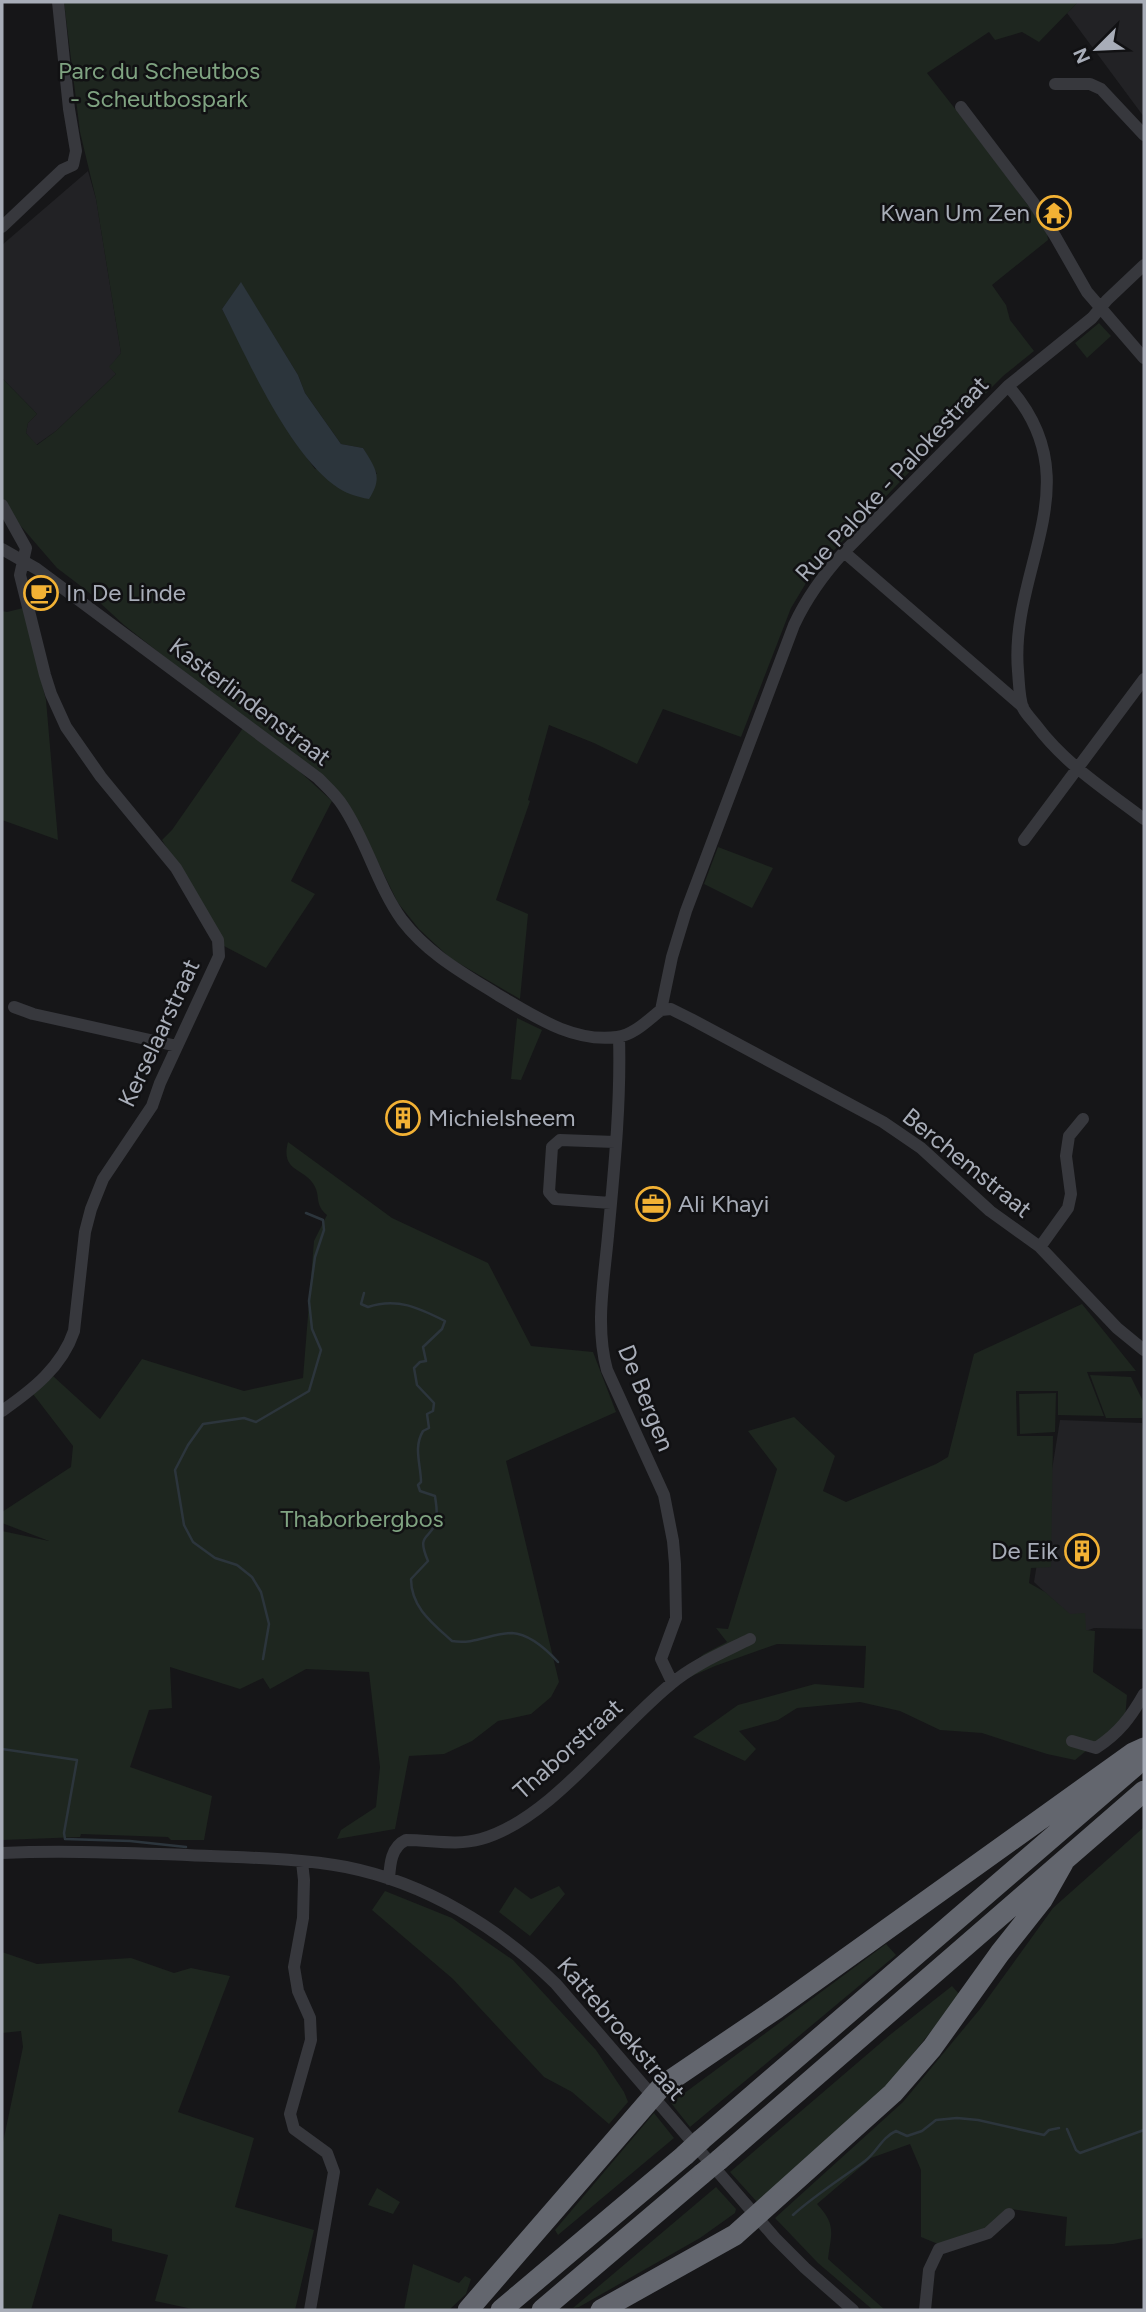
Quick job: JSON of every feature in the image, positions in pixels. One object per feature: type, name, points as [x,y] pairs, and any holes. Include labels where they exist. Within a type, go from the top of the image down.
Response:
[{"type":"highway","points":[[468,2310],[662,2086],[777,2008],[1133,1753],[1144,1748]]},
{"type":"highway","points":[[501,2310],[685,2155],[1144,1758]]},
{"type":"highway","points":[[542,2310],[1144,1791]]},
{"type":"highway","points":[[601,2310],[734,2235],[893,2093],[932,2048],[1042,1900],[1063,1863]]},
{"type":"street","points":[[2,228],[62,170],[73,165],[76,151],[58,2]]},
{"type":"street","points":[[1055,85],[1090,84],[1101,89],[1144,135]]},
{"type":"street","points":[[961,107],[1033,202],[1087,292],[1144,358]]},
{"type":"street","name":"Rue Paloke - Palokestraat","points":[[662,1010],[672,957],[691,898],[794,625],[807,599],[844,552],[1008,386],[1087,323],[1144,265]]},
{"type":"street","points":[[1008,386],[1029,414],[1039,436],[1047,479],[1047,507],[1021,620],[1017,655],[1023,707]]},
{"type":"street","name":"Kerselaarstraat","points":[[2,505],[26,548],[20,575],[44,675],[66,727],[101,777],[176,868],[218,940],[219,956],[152,1106],[103,1179],[91,1209],[85,1232],[75,1323],[69,1346],[47,1374],[2,1411]]},
{"type":"street","name":"Kasterlindenstraat","points":[[2,549],[37,569],[318,778],[342,804],[361,838],[384,890],[404,922],[425,946],[446,963],[551,1025],[589,1037],[619,1037]]},
{"type":"street","points":[[844,552],[1023,707],[1050,744],[1077,769],[1144,819]]},
{"type":"street","points":[[1024,840],[1144,678]]},
{"type":"street","points":[[14,1007],[33,1014],[177,1046]]},
{"type":"street","points":[[619,1037],[632,1032],[662,1010]]},
{"type":"street","name":"Berchemstraat","points":[[662,1010],[671,1010],[691,1019],[883,1122],[921,1148],[990,1211],[1040,1247],[1117,1328],[1144,1350]]},
{"type":"street","name":"De Bergen","points":[[619,1037],[601,1349],[607,1370],[664,1495],[675,1564],[676,1618],[661,1659],[672,1682]]},
{"type":"street","points":[[1040,1247],[1068,1208],[1071,1194],[1066,1156],[1069,1136],[1083,1119]]},
{"type":"street","points":[[611,1203],[555,1199],[549,1192],[552,1147],[560,1140],[615,1142]]},
{"type":"street","name":"Thaborstraat","points":[[389,1879],[392,1855],[399,1844],[406,1840],[464,1843],[511,1828],[549,1799],[672,1682],[750,1639]]},
{"type":"street","points":[[1072,1741],[1096,1748],[1112,1738],[1129,1721],[1144,1693]]},
{"type":"street","name":"Kattebroekstraat","points":[[2,1853],[60,1850],[302,1862],[347,1868],[389,1879],[447,1903],[489,1927],[518,1948],[556,1984],[756,2216],[805,2268],[853,2310]]},
{"type":"street","points":[[302,1862],[303,1918],[294,1967],[299,1990],[310,2018],[311,2040],[290,2114],[294,2129],[327,2153],[334,2172],[310,2310]]},
{"type":"street","points":[[925,2310],[929,2270],[939,2249],[988,2233],[1009,2214]]},
{"type":"shaded area","points":[[1078,2],[1144,2],[1144,117],[1067,13]]},
{"type":"shaded area","points":[[88,171],[96,199],[121,353],[110,367],[116,374],[56,431],[36,445],[26,433],[28,423],[37,414],[2,378],[2,245]]},
{"type":"shaded area","points":[[241,282],[298,375],[305,393],[341,444],[363,448],[377,479],[369,499],[342,490],[317,469],[300,450],[270,403],[222,309]]},
{"type":"shaded area","points":[[1060,1420],[1142,1423],[1144,1629],[1094,1628],[1086,1631],[1034,1582]]},
{"type":"green space","name":"Parc du Scheutbos - Scheutbospark","points":[[64,2],[1078,2],[1039,42],[1022,32],[995,40],[989,32],[927,73],[1047,232],[1048,240],[992,285],[1006,305],[1010,320],[1034,351],[977,402],[812,573],[791,608],[741,737],[663,709],[637,764],[549,725],[528,800],[530,801],[496,900],[528,914],[520,999],[450,958],[419,929],[398,903],[343,797],[124,625],[57,568],[19,524],[2,497],[2,378],[37,414],[28,423],[26,433],[37,445],[56,431],[116,374],[109,367],[121,353],[96,199],[80,132]],"holes":[[[241,283],[298,375],[305,393],[341,444],[363,448],[377,474],[315,469],[277,411],[222,309]]]},
{"type":"green space","points":[[1099,323],[1111,336],[1087,358],[1075,343]]},
{"type":"green space","points":[[23,608],[46,700],[58,840],[2,820],[2,611]]},
{"type":"green space","points":[[243,728],[297,769],[332,801],[291,881],[315,894],[266,968],[224,946],[162,840],[172,830]]},
{"type":"green space","points":[[718,847],[773,868],[752,908],[704,884]]},
{"type":"green space","points":[[517,1018],[542,1030],[521,1080],[511,1079]]},
{"type":"green space","name":"Thaborbergbos","points":[[288,1142],[392,1218],[488,1263],[531,1346],[593,1352],[616,1412],[506,1461],[559,1682],[551,1697],[531,1714],[498,1721],[472,1741],[444,1754],[409,1756],[395,1829],[337,1839],[341,1830],[376,1807],[380,1767],[369,1672],[306,1669],[270,1689],[263,1678],[240,1689],[170,1667],[172,1708],[149,1710],[130,1767],[212,1796],[204,1840],[81,1834],[80,1837],[2,1840],[2,1531],[49,1541],[2,1523],[2,1512],[71,1467],[73,1446],[33,1394],[53,1376],[100,1419],[142,1359],[244,1391],[303,1378],[314,1241],[327,1215],[320,1207],[314,1185],[287,1159]]},
{"type":"green space","points":[[1082,1304],[1136,1371],[1087,1372],[1104,1416],[1058,1415],[1058,1391],[1016,1391],[1017,1436],[1053,1436],[1051,1567],[1031,1568],[1029,1583],[1045,1592],[1070,1614],[1085,1613],[1086,1630],[1095,1631],[1093,1672],[1127,1695],[1125,1719],[1075,1760],[982,1733],[940,1730],[900,1711],[860,1702],[797,1708],[778,1720],[739,1731],[756,1749],[745,1761],[693,1737],[738,1705],[815,1684],[864,1688],[866,1646],[777,1644],[681,1681],[678,1674],[704,1654],[727,1642],[716,1628],[728,1629],[777,1469],[748,1431],[794,1417],[835,1456],[823,1491],[846,1502],[948,1457],[974,1354]]},
{"type":"green space","points":[[1090,1375],[1131,1377],[1144,1403],[1142,1418],[1106,1418]]},
{"type":"green space","points":[[1056,1393],[1055,1432],[1020,1434],[1019,1394]]},
{"type":"green space","points":[[1144,1827],[1144,2238],[1113,2244],[1065,2246],[1067,2217],[1010,2209],[991,2226],[938,2244],[921,2237],[921,2170],[910,2144],[871,2158],[817,2204],[830,2224],[828,2259],[885,2310],[873,2310],[818,2263],[775,2218],[903,2102],[980,2009],[1053,1908]]},
{"type":"green space","points":[[559,1886],[565,1894],[530,1936],[499,1912],[515,1887],[531,1899]]},
{"type":"green space","points":[[385,1891],[452,1918],[513,1960],[596,2050],[624,2092],[628,2102],[609,2124],[572,2092],[544,2077],[453,1979],[372,1910]]},
{"type":"green space","points":[[886,1944],[896,1955],[690,2127],[671,2103]]},
{"type":"green space","points":[[2,1952],[37,1964],[131,1958],[174,1973],[191,1968],[230,1976],[178,2112],[254,2138],[235,2207],[314,2230],[295,2310],[197,2310],[155,2301],[168,2255],[112,2241],[112,2229],[59,2214],[31,2310],[2,2310],[2,2147],[23,2047],[21,2031],[2,2033]]},
{"type":"green space","points":[[952,1986],[960,1995],[889,2084],[757,2202],[730,2172],[891,2034]]},
{"type":"green space","points":[[654,2113],[674,2138],[558,2235],[555,2230]]},
{"type":"green space","points":[[716,2187],[736,2209],[735,2213],[700,2238],[573,2308]]},
{"type":"green space","points":[[377,2188],[400,2202],[393,2214],[368,2205]]},
{"type":"green space","points":[[413,2264],[459,2283],[465,2276],[471,2279],[466,2294],[449,2310],[404,2310]]},
{"type":"waterway","points":[[263,1659],[269,1624],[261,1592],[252,1577],[237,1565],[215,1558],[193,1542],[184,1525],[175,1470],[203,1424],[244,1418],[256,1422],[309,1391],[321,1350],[312,1329],[309,1301],[315,1257],[324,1230],[323,1220],[306,1213]]},
{"type":"waterway","points":[[364,1293],[361,1304],[368,1307],[389,1303],[408,1305],[445,1321],[442,1329],[423,1347],[426,1361],[420,1362],[414,1368],[417,1385],[434,1403],[433,1411],[427,1414],[429,1428],[423,1431],[418,1444],[421,1482],[418,1485],[420,1491],[435,1496],[437,1511],[434,1527],[423,1545],[428,1561],[411,1579],[419,1606],[430,1621],[452,1641],[519,1634],[538,1643],[558,1662]]},
{"type":"waterway","points":[[2,1749],[77,1760],[65,1839],[130,1841],[186,1847]]},
{"type":"waterway","points":[[793,2215],[865,2161],[896,2131],[907,2136],[922,2131],[936,2120],[957,2118],[1044,2135],[1049,2130],[1059,2128]]},
{"type":"waterway","points":[[1067,2129],[1080,2153],[1144,2130]]},
{"type":"place","name":"Kwan Um Zen","points":[[1054,213]]},
{"type":"place","name":"In De Linde","points":[[41,593]]},
{"type":"place","name":"Michielsheem","points":[[403,1118]]},
{"type":"place","name":"Ali Khayi","points":[[653,1204]]},
{"type":"place","name":"De Eik","points":[[1082,1551]]}]
